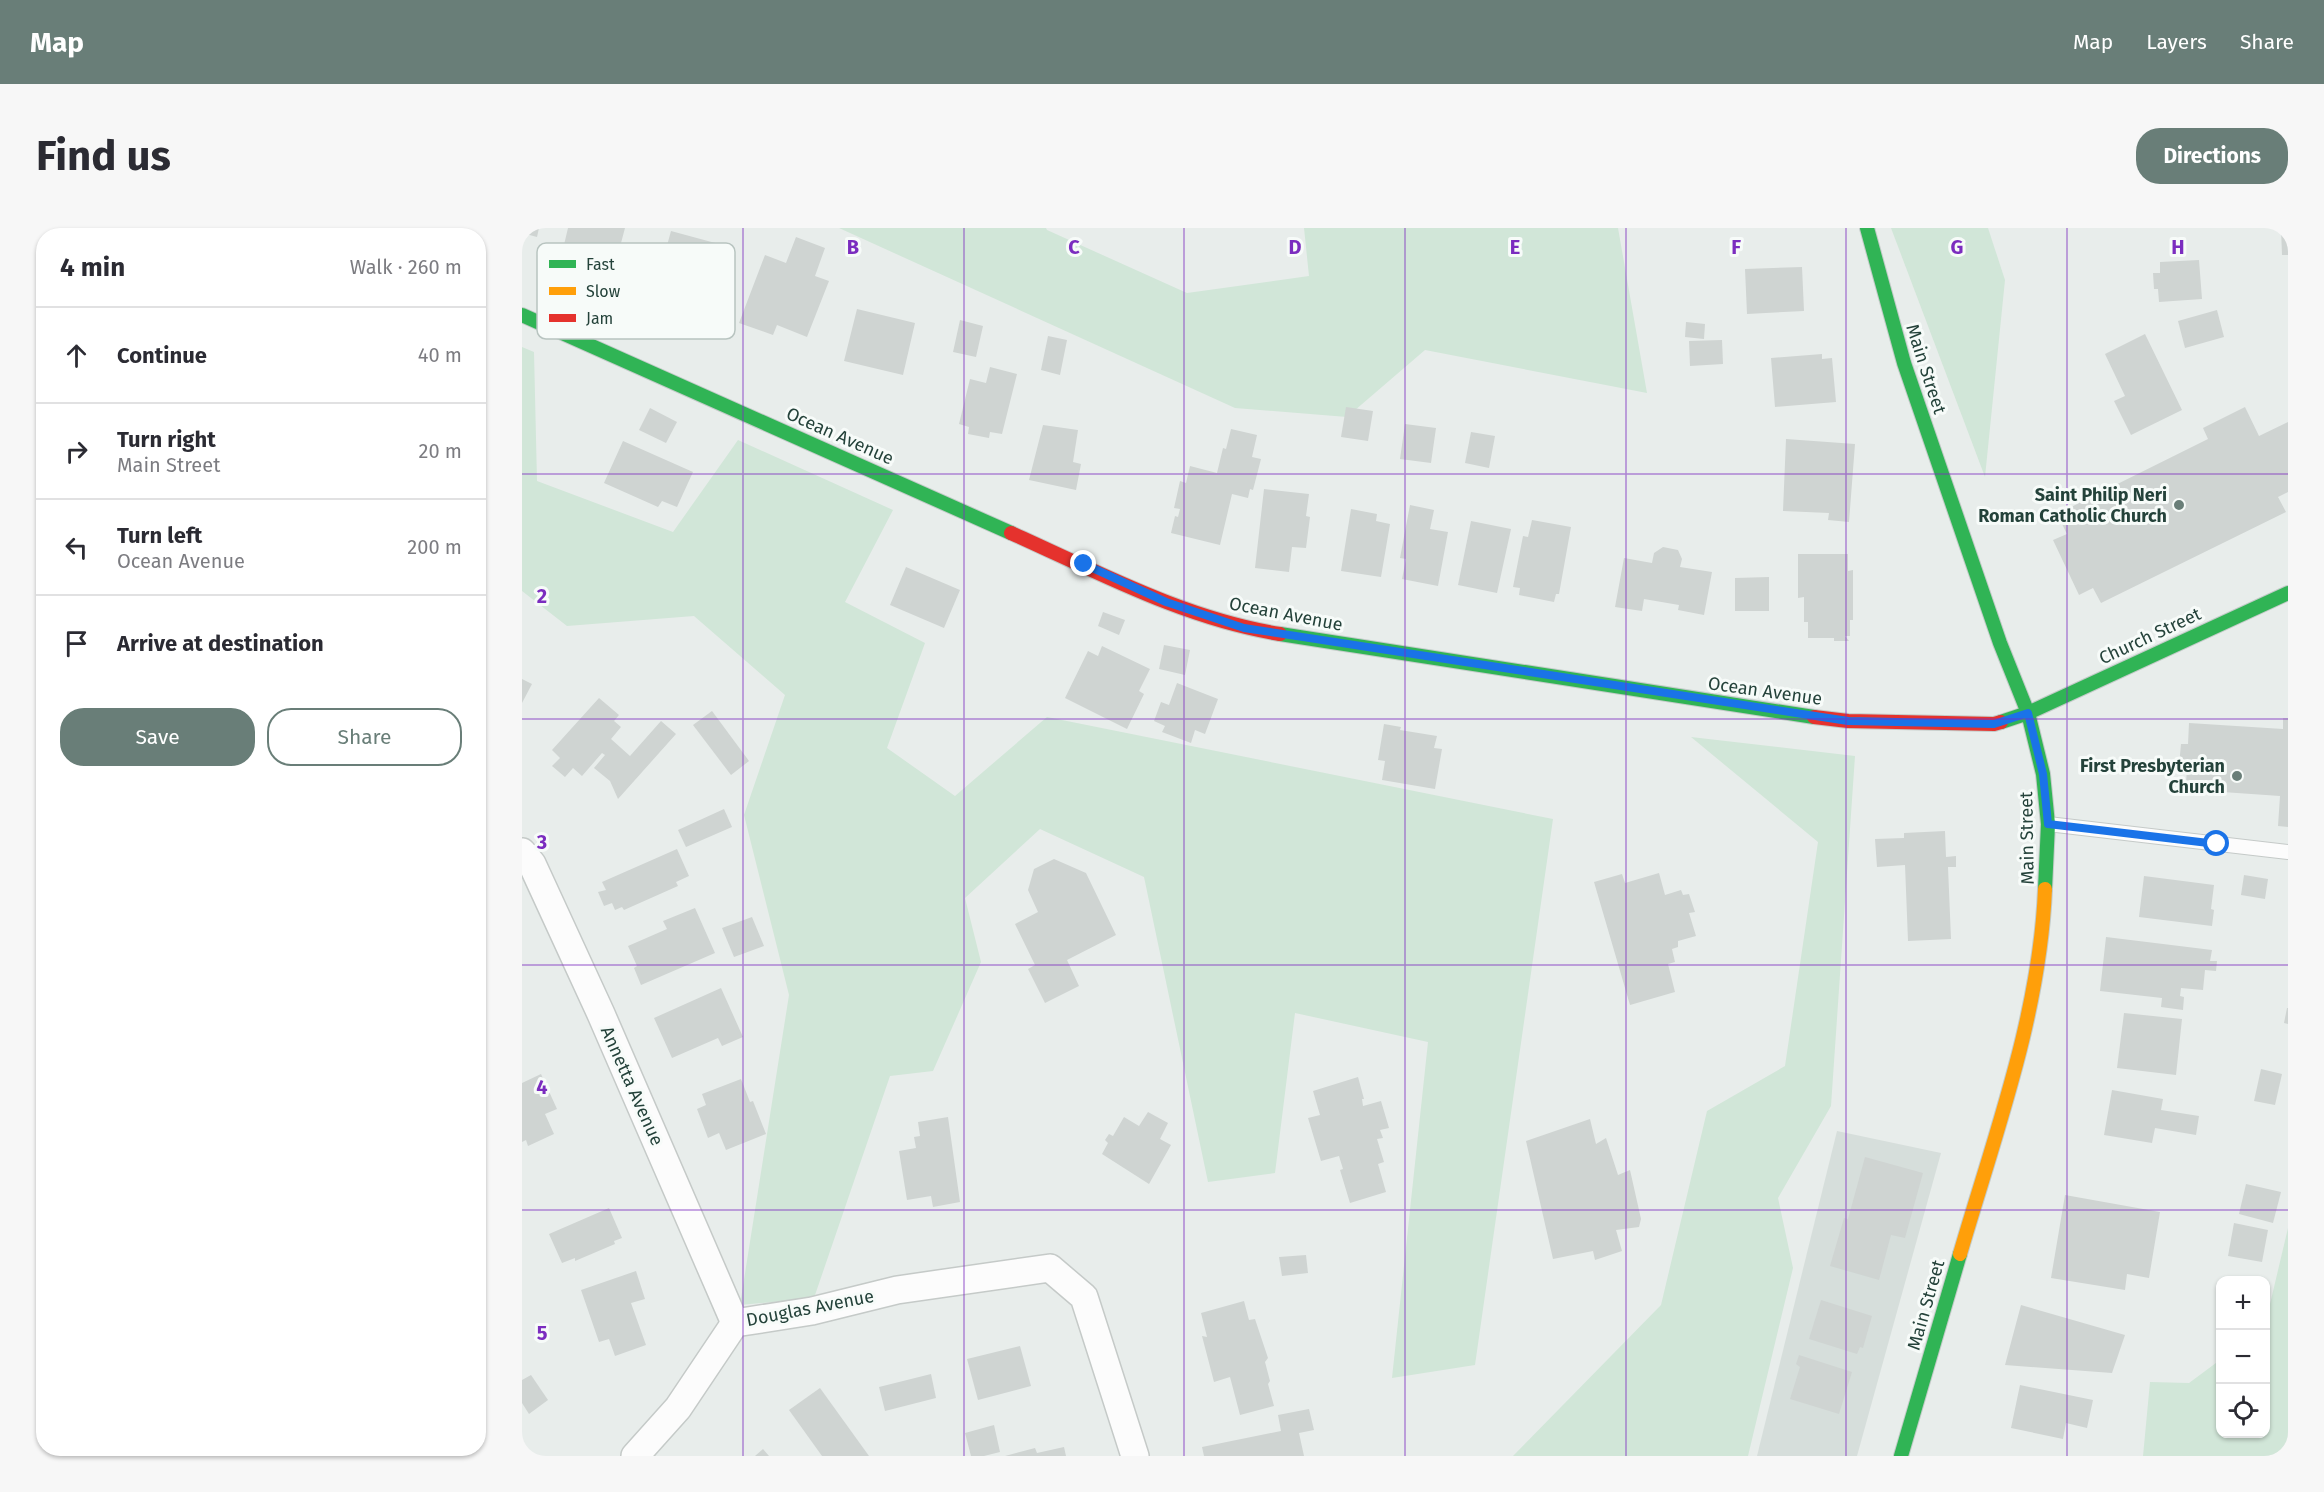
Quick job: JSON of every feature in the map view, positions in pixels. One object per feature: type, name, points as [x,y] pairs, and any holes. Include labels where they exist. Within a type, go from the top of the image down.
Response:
[{"type":"main road","name":"Main Street","points":[[1868,228],[1875,263],[1904,363],[2000,644],[2028,713],[2043,774],[2048,824],[2044,916],[2028,1021],[1901,1456]]},
{"type":"main road","name":"Ocean Avenue","points":[[522,315],[537,322]]},
{"type":"main road","name":"Ocean Avenue","points":[[576,339],[1166,602],[1244,628],[1848,721],[1994,724],[2028,713]]},
{"type":"main road","name":"Church Street","points":[[2028,713],[2288,592]]},
{"type":"street","name":"Annetta Avenue","points":[[522,852],[532,864],[596,1003],[735,1323]]},
{"type":"street","name":"Douglas Avenue","points":[[635,1456],[678,1408],[735,1323],[812,1311],[897,1290],[1050,1268],[1084,1297],[1135,1456]]},
{"type":"lane","points":[[2048,824],[2288,852]]},
{"type":"shaded area","points":[[1837,1131],[1941,1153],[1857,1456],[1757,1456]]},
{"type":"green space","points":[[839,228],[1046,228],[1187,293],[1309,276],[1304,228],[1618,228],[1647,393],[1425,350],[1347,417],[1235,408]]},
{"type":"green space","points":[[1891,228],[1988,228],[2005,280],[1985,477]]},
{"type":"green space","points":[[522,347],[534,352],[537,481],[673,532],[738,440],[893,510],[845,602],[925,643],[887,748],[955,796],[1047,717],[1553,819],[1475,1365],[1392,1378],[1428,1042],[1295,1013],[1275,1173],[1208,1182],[1144,877],[1040,829],[965,898],[981,962],[933,1071],[890,1076],[814,1298],[740,1305],[789,995],[744,815],[785,695],[694,616],[567,626],[522,591]]},
{"type":"green space","points":[[1691,737],[1855,756],[1831,1106],[1778,1198],[1793,1268],[1748,1456],[1513,1456],[1661,1305],[1707,1111],[1785,1066],[1818,842]]},
{"type":"green space","points":[[2288,1228],[2288,1456],[2143,1456],[2150,1382],[2189,1383],[2216,1363],[2216,1438],[2270,1438],[2270,1304]]},
{"type":"building","points":[[522,228],[539,228],[537,237],[522,233]]},
{"type":"building","points":[[568,228],[625,228],[621,243],[564,243]]},
{"type":"building","points":[[2281,228],[2288,228],[2288,255],[2282,255]]},
{"type":"building","points":[[671,231],[715,243],[668,243]]},
{"type":"building","points":[[796,237],[825,248],[815,276],[829,281],[807,337],[777,325],[773,335],[739,323],[765,255],[786,263]]},
{"type":"building","points":[[2199,260],[2202,299],[2159,302],[2158,289],[2154,289],[2153,273],[2160,273],[2160,262]]},
{"type":"building","points":[[1802,267],[1804,311],[1747,314],[1745,269]]},
{"type":"building","points":[[857,309],[915,323],[903,375],[844,361]]},
{"type":"building","points":[[2217,310],[2224,337],[2185,348],[2178,321]]},
{"type":"building","points":[[960,320],[983,326],[976,357],[953,352]]},
{"type":"building","points":[[1686,322],[1705,324],[1704,339],[1685,337]]},
{"type":"building","points":[[2145,334],[2182,410],[2131,435],[2114,401],[2125,396],[2105,354]]},
{"type":"building","points":[[1048,336],[1067,340],[1060,375],[1041,370]]},
{"type":"building","points":[[1722,340],[1723,364],[1690,366],[1689,341]]},
{"type":"building","points":[[1822,354],[1822,359],[1832,358],[1836,402],[1775,407],[1771,358]]},
{"type":"building","points":[[990,367],[1017,374],[1002,434],[990,432],[989,438],[968,434],[969,427],[959,424],[970,379],[986,383]]},
{"type":"building","points":[[1346,407],[1373,411],[1368,441],[1341,437]]},
{"type":"building","name":"Saint Philip Neri Roman Catholic Church","points":[[2245,407],[2259,436],[2288,422],[2288,492],[2278,497],[2286,512],[2101,603],[2093,588],[2079,595],[2053,540],[2067,534],[2057,514],[2208,439],[2203,428]]},
{"type":"building","points":[[650,408],[677,422],[666,443],[639,430]]},
{"type":"building","points":[[1405,424],[1436,428],[1431,463],[1400,459]]},
{"type":"building","points":[[1043,425],[1078,430],[1073,462],[1081,464],[1076,490],[1029,480]]},
{"type":"building","points":[[1231,429],[1257,435],[1252,457],[1261,459],[1253,490],[1250,489],[1248,498],[1232,494],[1220,545],[1171,533],[1175,516],[1178,517],[1180,509],[1174,508],[1180,481],[1186,483],[1190,466],[1217,473],[1223,448],[1226,449]]},
{"type":"building","points":[[1471,432],[1495,436],[1489,468],[1465,463]]},
{"type":"building","points":[[1786,439],[1855,444],[1849,522],[1828,520],[1829,513],[1783,511]]},
{"type":"building","points":[[623,441],[693,472],[677,507],[662,501],[658,507],[604,483]]},
{"type":"building","points":[[1264,489],[1309,494],[1306,516],[1310,517],[1306,548],[1292,547],[1289,572],[1255,568]]},
{"type":"building","points":[[1410,505],[1434,510],[1430,529],[1448,532],[1438,586],[1402,579],[1406,559],[1400,558]]},
{"type":"building","points":[[1351,509],[1377,514],[1376,521],[1390,524],[1381,577],[1341,571]]},
{"type":"building","points":[[1532,520],[1571,527],[1559,594],[1556,594],[1554,602],[1519,595],[1520,588],[1513,587],[1523,536],[1528,537]]},
{"type":"building","points":[[1471,521],[1511,529],[1497,593],[1458,585]]},
{"type":"building","points":[[1663,547],[1678,550],[1682,559],[1680,567],[1712,572],[1704,615],[1678,610],[1679,605],[1644,599],[1642,611],[1615,607],[1624,558],[1652,563],[1654,553]]},
{"type":"building","points":[[1798,554],[1848,554],[1848,571],[1853,570],[1853,620],[1850,620],[1850,636],[1845,636],[1849,641],[1834,641],[1834,638],[1808,638],[1808,622],[1804,622],[1804,597],[1798,598]]},
{"type":"building","points":[[906,567],[960,590],[944,628],[890,605]]},
{"type":"building","points":[[1769,577],[1769,611],[1735,611],[1735,578]]},
{"type":"building","points":[[1103,612],[1125,620],[1119,635],[1098,626]]},
{"type":"building","points":[[1164,645],[1190,650],[1185,675],[1159,669]]},
{"type":"building","points":[[1102,646],[1150,669],[1139,691],[1144,694],[1127,729],[1065,698],[1088,651],[1098,656]]},
{"type":"building","points":[[522,679],[532,684],[522,703]]},
{"type":"building","points":[[1177,683],[1218,699],[1205,734],[1195,730],[1191,743],[1162,732],[1165,726],[1154,721],[1161,702],[1169,705]]},
{"type":"building","points":[[599,698],[619,715],[614,721],[621,727],[611,739],[630,756],[661,721],[676,734],[618,799],[610,781],[594,768],[605,755],[602,753],[582,776],[573,768],[565,777],[552,766],[560,758],[552,750]]},
{"type":"building","points":[[712,711],[749,761],[731,775],[693,725]]},
{"type":"building","name":"First Presbyterian Church","points":[[2283,718],[2288,718],[2288,827],[2278,826],[2280,796],[2194,790],[2194,786],[2186,785],[2187,767],[2179,766],[2181,744],[2188,744],[2189,723],[2283,729]]},
{"type":"building","points":[[1384,724],[1401,727],[1400,730],[1437,736],[1434,748],[1442,749],[1435,789],[1382,780],[1385,761],[1378,760]]},
{"type":"building","points":[[724,809],[732,827],[686,847],[678,830]]},
{"type":"building","points":[[1945,831],[1946,857],[1956,856],[1956,867],[1948,867],[1951,939],[1908,941],[1905,865],[1877,867],[1875,839],[1904,838],[1904,833]]},
{"type":"building","points":[[677,849],[689,876],[676,882],[678,886],[624,910],[622,907],[615,910],[612,903],[604,906],[598,892],[606,890],[602,882]]},
{"type":"building","points":[[1054,859],[1086,873],[1116,935],[1067,960],[1079,986],[1045,1003],[1028,969],[1035,965],[1015,924],[1038,912],[1028,890],[1034,869]]},
{"type":"building","points":[[1659,873],[1665,895],[1681,890],[1683,895],[1689,894],[1695,912],[1689,913],[1696,936],[1678,941],[1678,947],[1672,949],[1675,962],[1668,964],[1675,992],[1630,1005],[1594,882],[1622,874],[1625,883]]},
{"type":"building","points":[[2244,875],[2268,879],[2265,899],[2241,895]]},
{"type":"building","points":[[2144,876],[2214,885],[2211,909],[2214,910],[2212,926],[2139,917]]},
{"type":"building","points":[[695,908],[715,953],[641,985],[634,968],[637,966],[628,946],[667,929],[663,921]]},
{"type":"building","points":[[752,917],[764,946],[734,957],[722,928]]},
{"type":"building","points":[[2106,937],[2212,950],[2210,961],[2217,961],[2216,971],[2205,970],[2203,990],[2181,988],[2180,996],[2184,997],[2183,1010],[2161,1007],[2162,998],[2100,991]]},
{"type":"building","points":[[721,988],[743,1037],[722,1046],[718,1038],[672,1058],[654,1018]]},
{"type":"building","points":[[2288,1008],[2288,1024],[2284,1023]]},
{"type":"building","points":[[2124,1013],[2182,1019],[2176,1075],[2117,1068]]},
{"type":"building","points":[[2261,1069],[2282,1074],[2275,1105],[2254,1101]]},
{"type":"building","points":[[541,1074],[557,1109],[545,1114],[554,1134],[528,1146],[526,1140],[522,1142],[522,1083]]},
{"type":"building","points":[[1358,1077],[1364,1099],[1362,1099],[1363,1106],[1381,1101],[1389,1128],[1380,1130],[1383,1138],[1377,1139],[1384,1162],[1378,1164],[1386,1192],[1350,1203],[1340,1170],[1343,1169],[1339,1156],[1321,1161],[1308,1118],[1320,1115],[1313,1091]]},
{"type":"building","points":[[741,1079],[750,1102],[753,1101],[766,1134],[726,1150],[719,1133],[708,1138],[697,1109],[706,1105],[702,1094]]},
{"type":"building","points":[[2112,1090],[2163,1099],[2161,1110],[2199,1116],[2196,1135],[2155,1128],[2152,1143],[2104,1135]]},
{"type":"building","points":[[1148,1112],[1168,1123],[1160,1139],[1171,1145],[1149,1184],[1102,1154],[1108,1143],[1105,1140],[1109,1134],[1113,1136],[1124,1117],[1139,1126]]},
{"type":"building","points":[[948,1117],[960,1202],[933,1207],[931,1196],[907,1200],[899,1151],[916,1148],[914,1137],[920,1136],[918,1122]]},
{"type":"building","points":[[1590,1119],[1596,1144],[1606,1138],[1618,1175],[1630,1170],[1641,1219],[1639,1227],[1616,1230],[1622,1251],[1595,1260],[1593,1251],[1553,1259],[1526,1141]]},
{"type":"building","points":[[1865,1157],[1923,1173],[1905,1238],[1891,1235],[1879,1280],[1830,1266],[1844,1218],[1848,1219]]},
{"type":"building","points":[[2246,1184],[2281,1192],[2273,1223],[2239,1214]]},
{"type":"building","points":[[2065,1195],[2160,1212],[2149,1278],[2127,1274],[2125,1290],[2051,1278]]},
{"type":"building","points":[[609,1208],[622,1238],[614,1241],[615,1244],[575,1261],[575,1258],[562,1263],[549,1234]]},
{"type":"building","points":[[2234,1223],[2268,1230],[2262,1262],[2228,1256]]},
{"type":"building","points":[[1306,1255],[1308,1273],[1282,1276],[1279,1257]]},
{"type":"building","points":[[636,1271],[645,1299],[631,1303],[646,1345],[615,1356],[609,1339],[599,1342],[581,1290]]},
{"type":"building","points":[[1821,1300],[1872,1316],[1863,1348],[1860,1347],[1857,1354],[1809,1339]]},
{"type":"building","points":[[1244,1301],[1249,1320],[1255,1319],[1268,1358],[1265,1362],[1274,1406],[1240,1415],[1230,1377],[1214,1382],[1202,1336],[1207,1337],[1201,1313]]},
{"type":"building","points":[[2021,1305],[2125,1335],[2112,1373],[2005,1365]]},
{"type":"building","points":[[1020,1346],[1031,1386],[978,1400],[967,1359]]},
{"type":"building","points":[[1799,1355],[1852,1372],[1839,1414],[1790,1399],[1800,1367],[1796,1364]]},
{"type":"building","points":[[931,1374],[936,1398],[885,1411],[879,1387]]},
{"type":"building","points":[[531,1375],[548,1400],[529,1414],[522,1403],[522,1380]]},
{"type":"building","points":[[2020,1385],[2093,1400],[2087,1428],[2066,1423],[2063,1439],[2011,1428]]},
{"type":"building","points":[[820,1388],[869,1456],[822,1456],[789,1410]]},
{"type":"building","points":[[1309,1409],[1314,1430],[1299,1433],[1304,1456],[1204,1456],[1202,1447],[1281,1431],[1278,1415]]},
{"type":"building","points":[[994,1425],[1000,1452],[971,1456],[965,1433]]},
{"type":"building","points":[[1064,1447],[1066,1456],[1005,1456],[1035,1448],[1037,1453]]},
{"type":"building","points":[[763,1449],[769,1456],[755,1456]]},
{"type":"traffic: fast","points":[[1867,228],[1904,363],[2000,643],[2028,713],[2043,774],[2048,824],[2045,889]]},
{"type":"traffic: fast","points":[[522,315],[537,322]]},
{"type":"traffic: fast","points":[[576,339],[1011,533]]},
{"type":"traffic: fast","points":[[2001,722],[2028,713],[2288,593]]},
{"type":"traffic: fast","points":[[1280,634],[1814,717]]},
{"type":"traffic: fast","points":[[1901,1456],[1960,1254]]},
{"type":"traffic: slow","points":[[1960,1254],[2001,1119],[2025,1028],[2035,982],[2045,889]]},
{"type":"traffic: jam","points":[[1011,533],[1142,593],[1176,606],[1245,627],[1280,634]]},
{"type":"traffic: jam","points":[[1814,717],[1848,721],[1994,724],[2001,722]]},
{"type":"place","name":"Saint Philip Neri Roman Catholic Church","points":[[2179,505]]},
{"type":"place","name":"First Presbyterian Church","points":[[2237,776]]},
{"type":"route","points":[[1084,564],[1166,602],[1244,628],[1848,721],[1994,724],[2028,713],[2043,774],[2048,824],[2217,844]]}]
